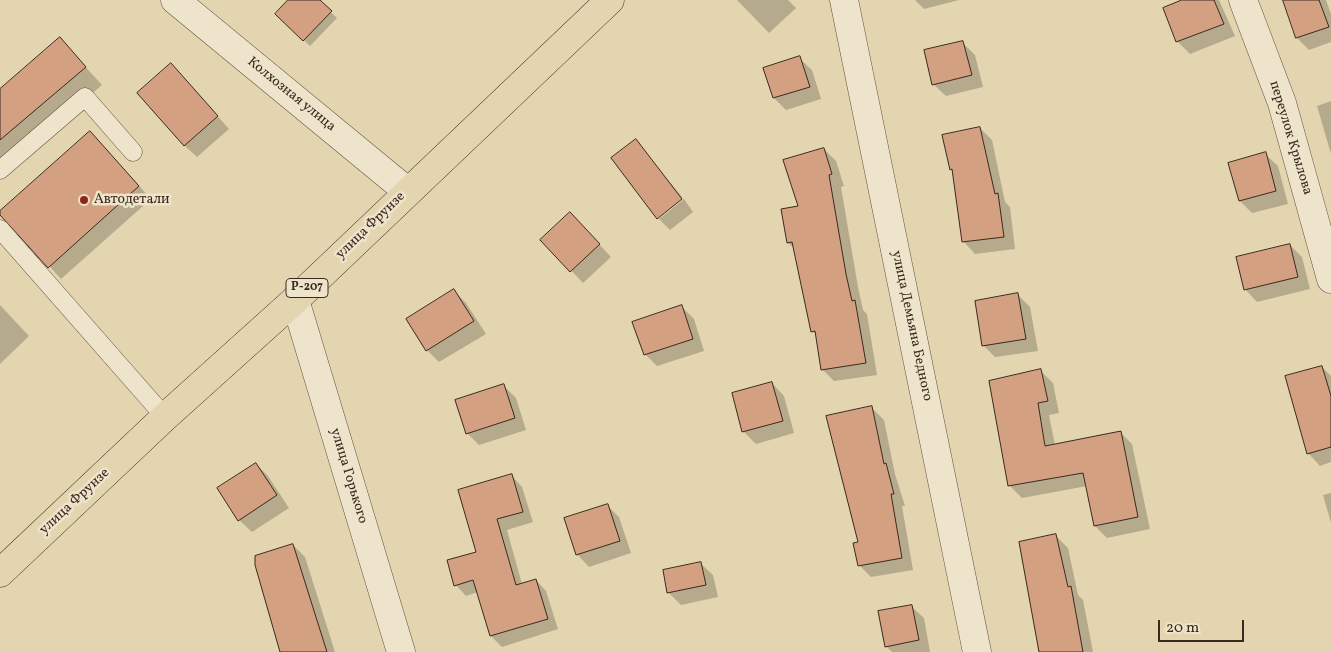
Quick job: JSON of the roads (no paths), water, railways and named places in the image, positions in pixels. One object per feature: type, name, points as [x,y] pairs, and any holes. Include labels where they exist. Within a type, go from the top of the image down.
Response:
[{"type":"main road","name":"улица Фрунзе","points":[[0,573],[164,417],[295,300],[407,191],[610,0]]},
{"type":"street","name":"Колхозная улица","points":[[175,0],[407,191]]},
{"type":"street","name":"улица Демьяна Бедного","points":[[844,0],[977,652]]},
{"type":"street","name":"переулок Крылова","points":[[1243,0],[1282,103],[1331,279]]},
{"type":"street","name":"улица Горького","points":[[295,300],[401,652]]},
{"type":"lane","points":[[0,170],[85,97],[133,152]]},
{"type":"lane","points":[[0,229],[164,417]]},
{"type":"place","name":"Автодетали","points":[[84,200]]}]
